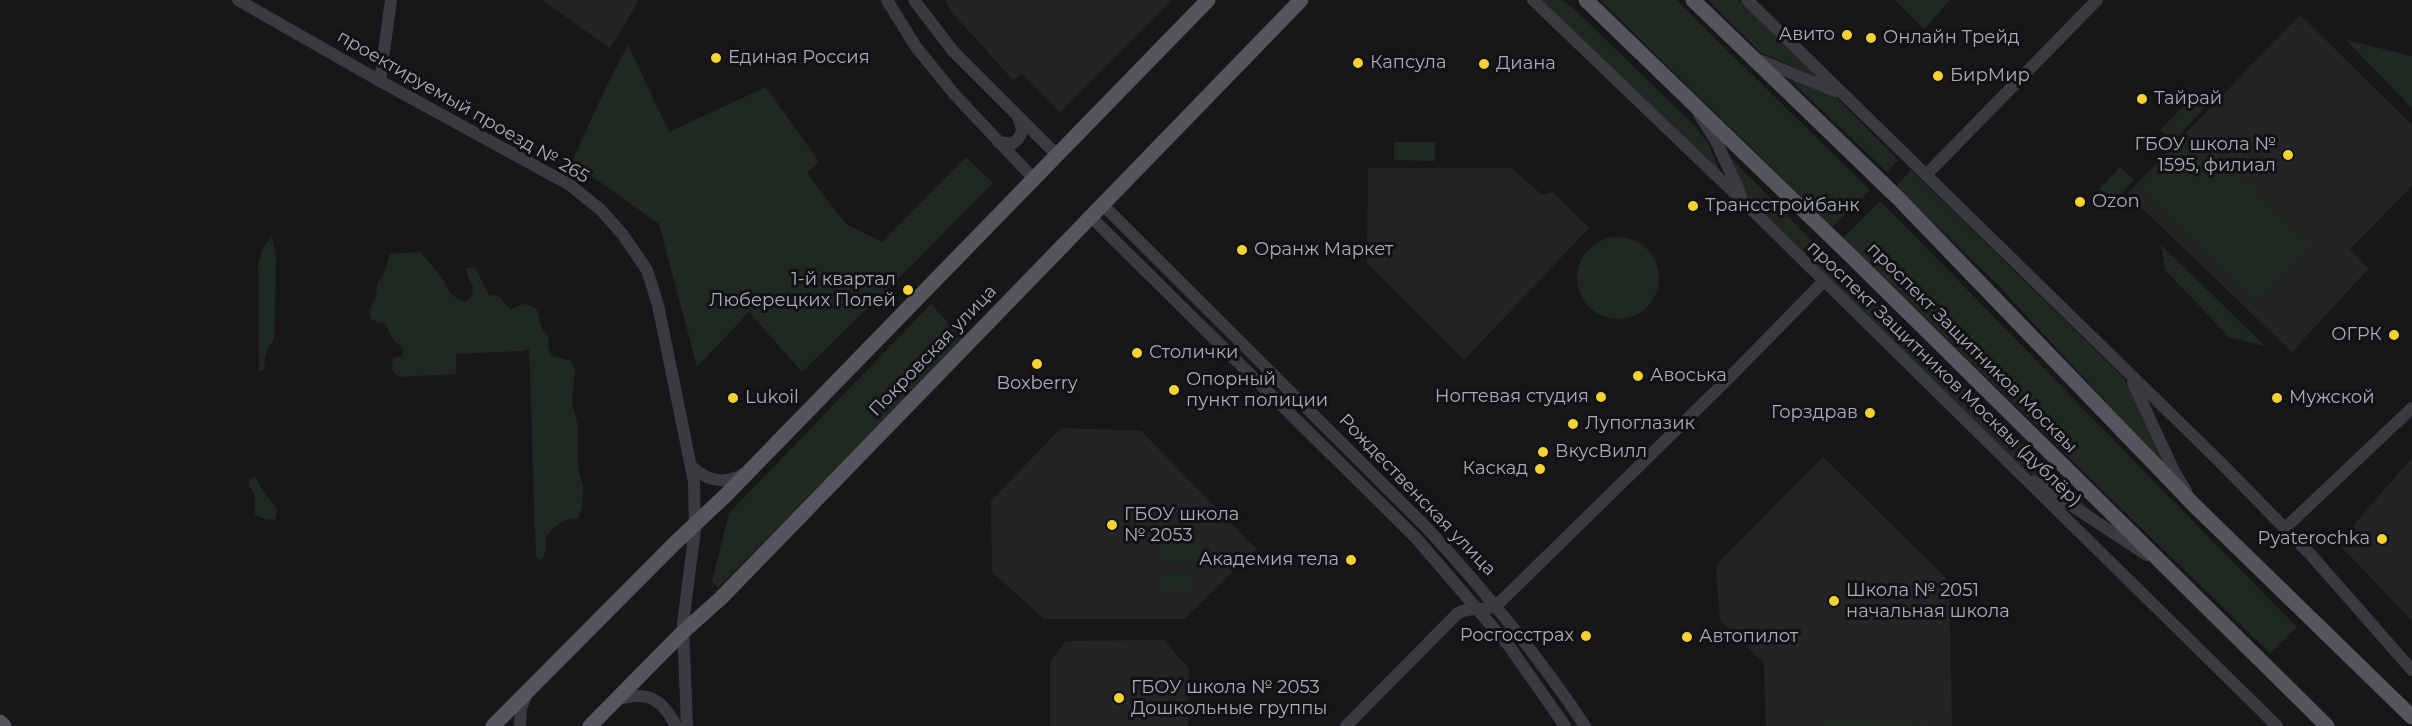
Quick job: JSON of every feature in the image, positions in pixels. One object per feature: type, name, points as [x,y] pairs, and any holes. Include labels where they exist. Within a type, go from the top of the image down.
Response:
[{"type":"main road","points":[[494,726],[750,470],[1208,0]]},
{"type":"main road","name":"Покровская улица","points":[[590,726],[683,632],[721,598],[1301,0]]},
{"type":"main road","name":"проспект Защитников Москвы","points":[[1586,0],[2327,726]]},
{"type":"main road","points":[[1693,0],[1899,199],[2194,505],[2412,717]]},
{"type":"main road","points":[[0,722],[4,726]]},
{"type":"street","name":"проектируемый проезд № 265","points":[[238,0],[570,185],[601,210],[623,235],[646,270],[658,305],[692,467],[696,500],[684,603],[687,726]]},
{"type":"street","points":[[380,81],[391,0]]},
{"type":"street","points":[[887,0],[916,47],[998,142],[1033,178]]},
{"type":"street","points":[[914,0],[953,51],[1057,155]]},
{"type":"street","name":"проспект Защитников Москвы (дублёр)","points":[[1533,0],[1745,203],[2277,726]]},
{"type":"street","points":[[1747,0],[2285,528],[2412,670]]},
{"type":"street","points":[[1926,175],[2097,0]]},
{"type":"street","points":[[1750,56],[1842,93]]},
{"type":"street","points":[[1691,101],[1716,141],[1745,203]]},
{"type":"street","points":[[998,142],[1012,144],[1019,139],[1022,125],[1017,115]]},
{"type":"street","name":"Рождественская улица","points":[[1102,204],[1377,476],[1459,563],[1496,606],[1585,726]]},
{"type":"street","name":"Рождественская улица","points":[[1090,216],[1416,538],[1509,646],[1565,726]]},
{"type":"street","points":[[1346,726],[1458,613],[1476,607],[1486,609],[1496,606],[1726,381],[1823,282]]},
{"type":"street","points":[[2128,374],[2174,471],[2194,505]]},
{"type":"street","points":[[2285,528],[2412,408]]},
{"type":"street","points":[[692,467],[701,476],[714,481],[731,480],[750,470]]},
{"type":"street","points":[[2015,469],[2081,510],[2169,570]]},
{"type":"street","points":[[520,726],[521,708],[531,687]]},
{"type":"street","points":[[612,702],[633,694],[651,697],[663,707],[676,726]]},
{"type":"shaded area","points":[[542,0],[639,0],[610,48]]},
{"type":"shaded area","points":[[945,0],[1172,0],[1060,112],[1022,74],[1013,80],[950,10]]},
{"type":"shaded area","points":[[1541,0],[1562,0],[1572,7],[1696,127],[1709,145],[1722,176]]},
{"type":"shaded area","points":[[1600,0],[1676,0],[1870,190],[1832,227]]},
{"type":"shaded area","points":[[1708,0],[1738,0],[1821,79],[1760,52]]},
{"type":"shaded area","points":[[1895,0],[1950,0],[1924,29]]},
{"type":"shaded area","name":"ГБОУ школа № 1595, филиал","points":[[2300,15],[2412,125],[2412,186],[2350,249],[2368,269],[2292,352],[2127,194]]},
{"type":"shaded area","points":[[2346,40],[2412,56],[2412,108]]},
{"type":"shaded area","points":[[628,45],[669,132],[766,87],[819,162],[807,173],[846,224],[882,242],[966,157],[993,183],[802,372],[749,312],[697,367],[659,224],[572,162]]},
{"type":"shaded area","points":[[1789,79],[1836,97],[1898,160],[1887,172]]},
{"type":"shaded area","points":[[2195,95],[2207,105],[2173,142],[2160,130]]},
{"type":"shaded area","points":[[2196,130],[2313,245],[2256,304],[2138,190]]},
{"type":"shaded area","points":[[1394,142],[1435,142],[1435,161],[1394,160]]},
{"type":"shaded area","points":[[1729,156],[1815,244],[1804,254],[1747,198]]},
{"type":"shaded area","points":[[2120,167],[2134,180],[2113,203],[2099,189]]},
{"type":"shaded area","points":[[1368,168],[1511,168],[1542,195],[1553,192],[1589,228],[1464,360],[1367,263]]},
{"type":"shaded area","points":[[1911,170],[2124,378],[2167,468],[2001,288],[1896,186]]},
{"type":"shaded area","points":[[1880,201],[2297,627],[2270,653],[1843,238]]},
{"type":"shaded area","points":[[272,237],[276,257],[274,340],[266,354],[265,370],[259,371],[258,264],[264,246]]},
{"type":"shaded area","points":[[1610,237],[1626,237],[1641,244],[1652,255],[1659,270],[1656,294],[1647,307],[1626,319],[1610,319],[1595,312],[1584,301],[1577,286],[1577,270],[1584,255],[1595,244]]},
{"type":"shaded area","points":[[2161,245],[2265,346],[2229,337],[2165,270]]},
{"type":"shaded area","points":[[420,252],[437,271],[452,294],[465,302],[472,296],[473,286],[466,268],[475,267],[489,295],[499,296],[511,310],[524,304],[537,310],[542,329],[549,337],[548,347],[552,356],[571,361],[575,371],[572,403],[577,423],[578,467],[583,487],[582,507],[578,518],[563,521],[548,535],[545,539],[545,553],[540,560],[536,557],[529,349],[456,354],[456,374],[398,377],[392,369],[393,358],[403,356],[402,347],[394,341],[385,323],[371,319],[369,309],[375,301],[378,282],[384,274],[390,254]]},
{"type":"shaded area","points":[[1825,252],[2096,515],[2017,466],[1813,266]]},
{"type":"shaded area","points":[[931,304],[963,340],[718,588],[712,581],[729,513]]},
{"type":"shaded area","name":"ГБОУ школа № 2053","points":[[1061,428],[1141,431],[1256,549],[1184,619],[1044,619],[992,572],[991,501]]},
{"type":"shaded area","name":"Школа № 2051 начальная школа","points":[[1823,457],[1949,581],[1952,726],[1766,726],[1764,663],[1720,620],[1716,565]]},
{"type":"shaded area","points":[[2412,458],[2412,621],[2338,543]]},
{"type":"shaded area","points":[[256,477],[260,487],[277,510],[275,520],[255,515],[255,494],[249,486],[249,479]]},
{"type":"shaded area","points":[[1159,542],[1203,542],[1203,565],[1160,565]]},
{"type":"shaded area","points":[[1160,572],[1194,573],[1194,590],[1159,590]]},
{"type":"shaded area","name":"ГБОУ школа № 2053 Дошкольные группы","points":[[1164,640],[1189,669],[1188,726],[1050,726],[1050,662],[1066,641]]},
{"type":"shaded area","points":[[1822,720],[1928,721],[1928,726],[1822,726]]},
{"type":"place","name":"Авито","points":[[1847,35]]},
{"type":"place","name":"Онлайн Трейд","points":[[1871,38]]},
{"type":"place","name":"Единая Россия","points":[[716,58]]},
{"type":"place","name":"Капсула","points":[[1358,63]]},
{"type":"place","name":"Диана","points":[[1484,64]]},
{"type":"place","name":"БирМир","points":[[1938,76]]},
{"type":"place","name":"Тайрай","points":[[2142,99]]},
{"type":"place","name":"ГБОУ школа № 1595, филиал","points":[[2288,155]]},
{"type":"place","name":"Ozon","points":[[2080,202]]},
{"type":"place","name":"Трансстройбанк","points":[[1693,206]]},
{"type":"place","name":"Оранж Маркет","points":[[1242,250]]},
{"type":"place","name":"1-й квартал Люберецких Полей","points":[[908,290]]},
{"type":"place","name":"ОГРК","points":[[2394,335]]},
{"type":"place","name":"Столички","points":[[1137,353]]},
{"type":"place","name":"Boxberry","points":[[1037,364]]},
{"type":"place","name":"Авоська","points":[[1638,376]]},
{"type":"place","name":"Опорный пункт полиции","points":[[1174,390]]},
{"type":"place","name":"Ногтевая студия","points":[[1601,397]]},
{"type":"place","name":"Lukoil","points":[[733,398]]},
{"type":"place","name":"Мужской","points":[[2277,398]]},
{"type":"place","name":"Горздрав","points":[[1870,413]]},
{"type":"place","name":"Лупоглазик","points":[[1573,424]]},
{"type":"place","name":"ВкусВилл","points":[[1543,452]]},
{"type":"place","name":"Каскад","points":[[1540,469]]},
{"type":"place","name":"ГБОУ школа № 2053","points":[[1112,525]]},
{"type":"place","name":"Pyaterochka","points":[[2382,539]]},
{"type":"place","name":"Академия тела","points":[[1351,560]]},
{"type":"place","name":"Школа № 2051 начальная школа","points":[[1834,601]]},
{"type":"place","name":"Росгосстрах","points":[[1586,636]]},
{"type":"place","name":"Автопилот","points":[[1687,637]]},
{"type":"place","name":"ГБОУ школа № 2053 Дошкольные группы","points":[[1119,698]]}]
